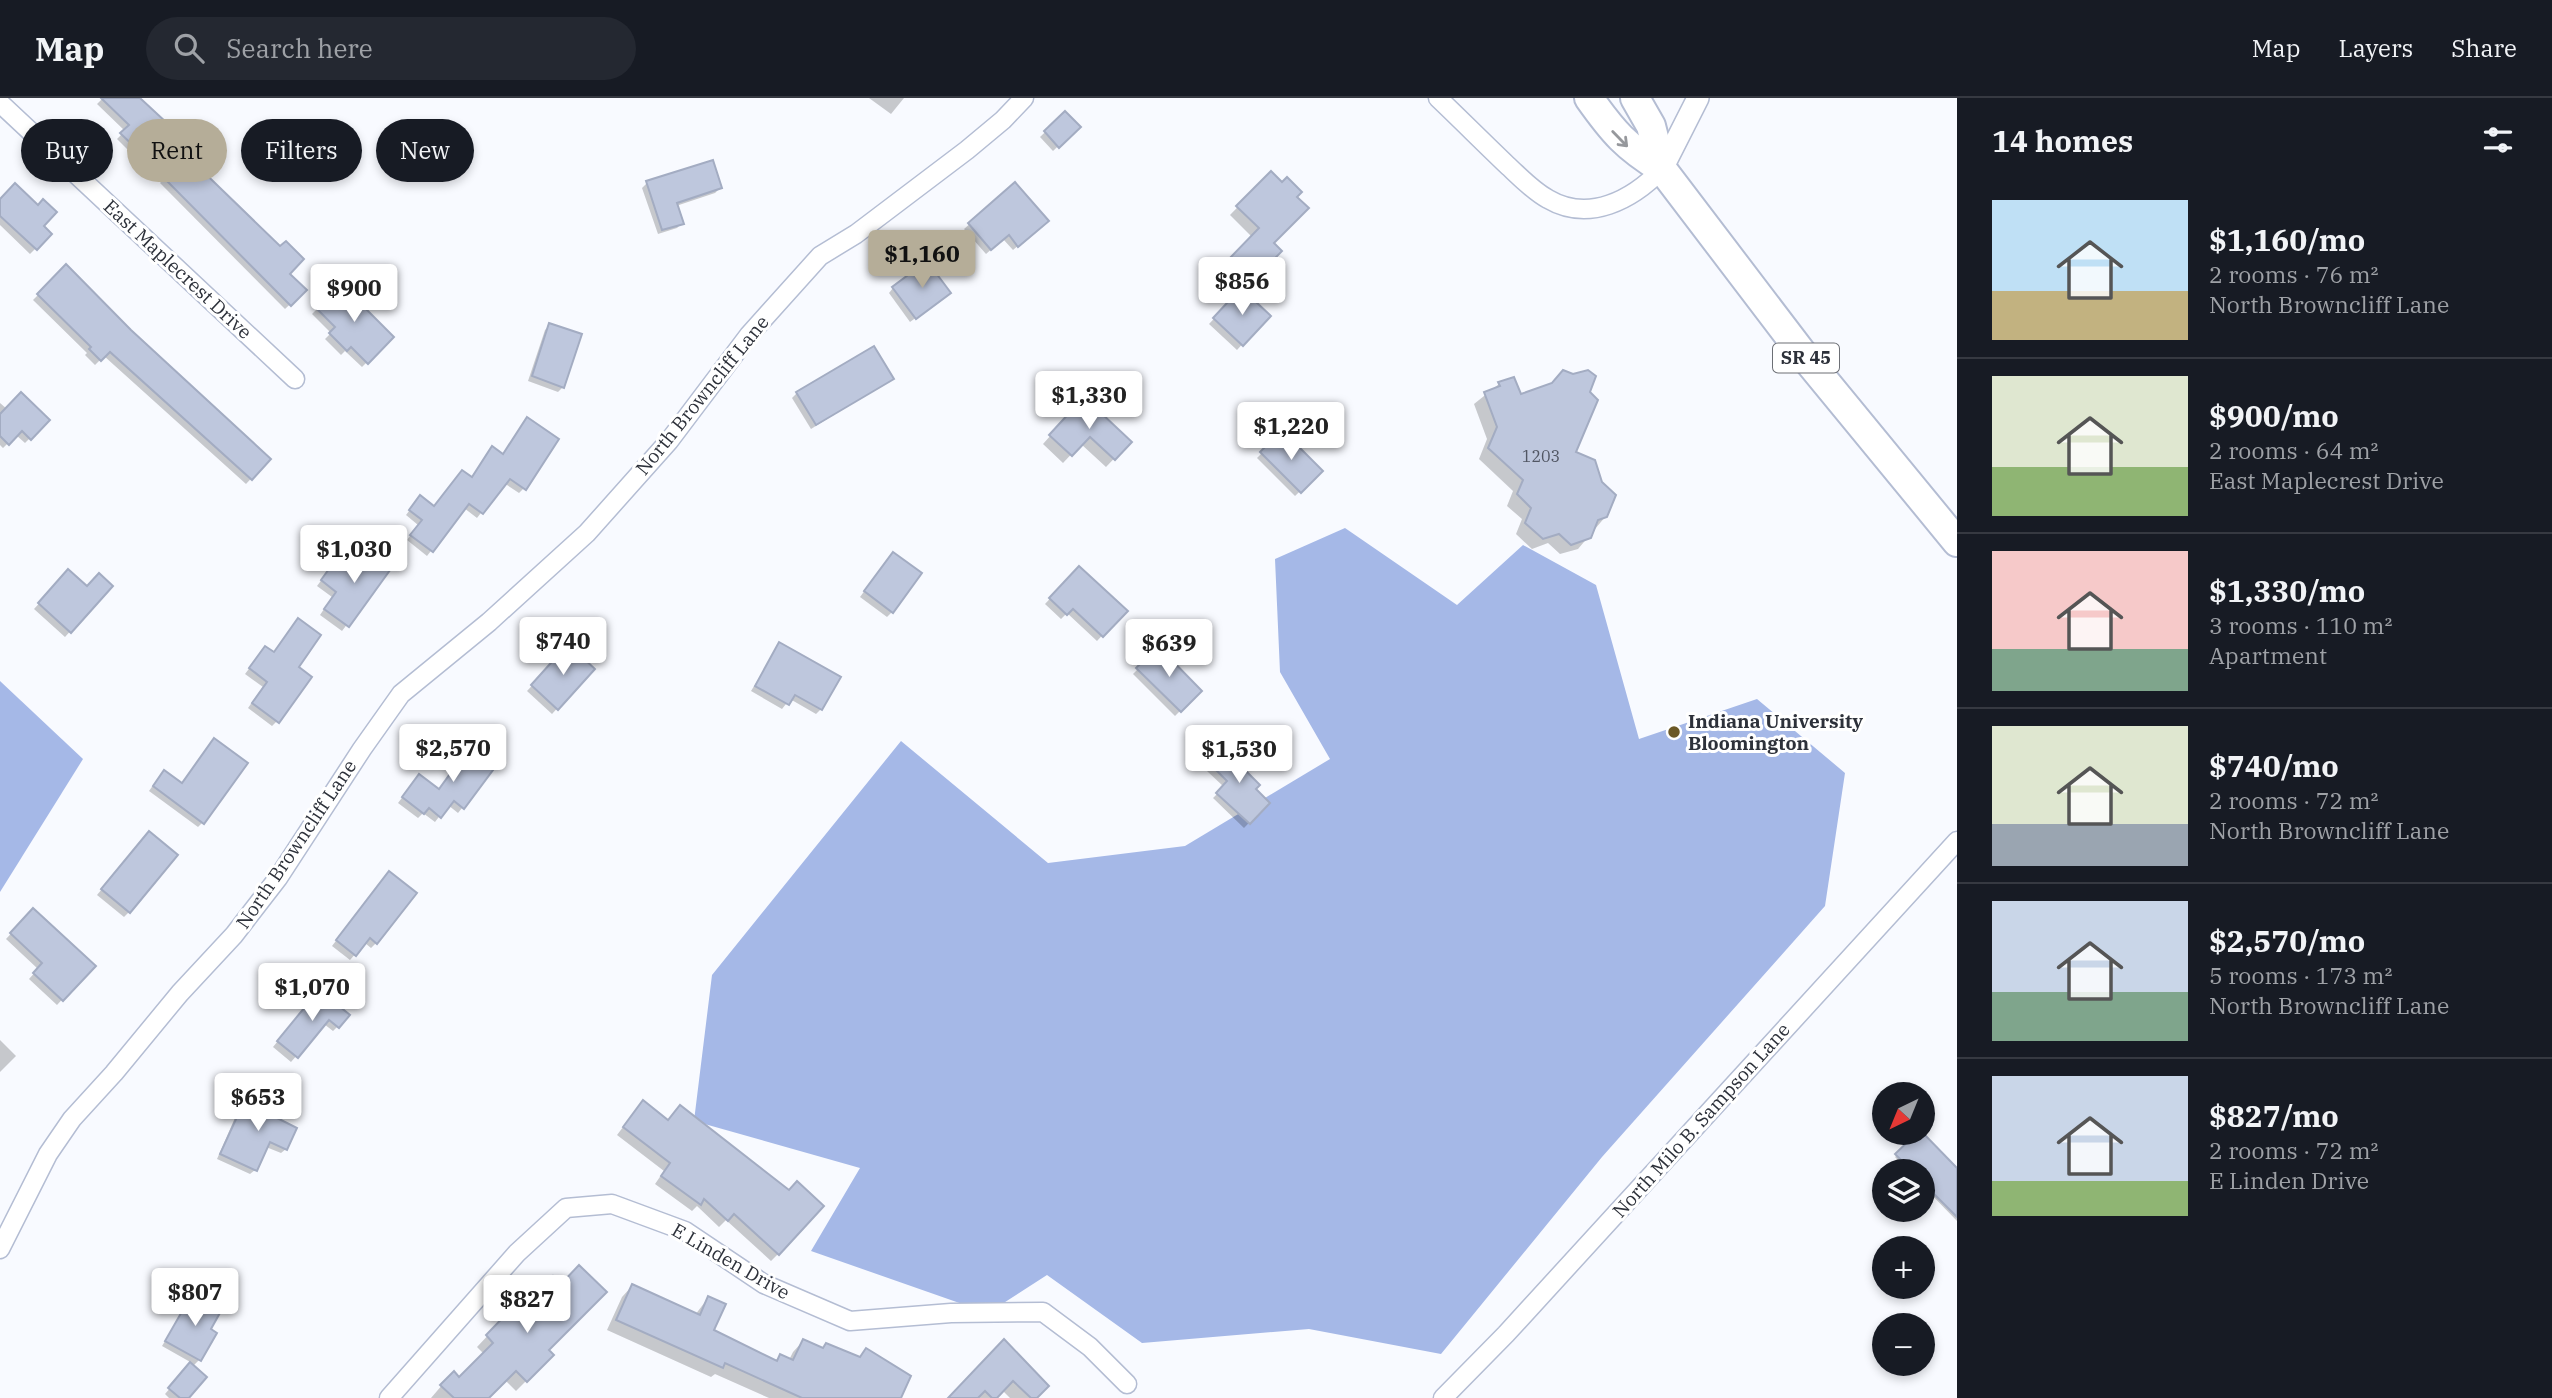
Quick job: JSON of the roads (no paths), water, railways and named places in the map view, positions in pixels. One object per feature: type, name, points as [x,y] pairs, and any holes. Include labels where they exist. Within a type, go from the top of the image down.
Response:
[{"type":"highway","name":"SR 45","points":[[1589,98],[1619,138],[1662,169],[1805,357],[1957,542]]},
{"type":"highway","name":"SR 45","points":[[1635,98],[1651,125],[1662,169]]},
{"type":"street","name":"North Browncliff Lane","points":[[0,1249],[48,1154],[72,1119],[180,993],[234,935],[278,878],[401,694],[489,622],[587,533],[669,441],[749,335],[821,256],[967,150],[1024,98]]},
{"type":"street","points":[[1438,98],[1536,191],[1566,208],[1582,210],[1610,205],[1642,187],[1662,169],[1698,98]]},
{"type":"street","name":"East Maplecrest Drive","points":[[0,103],[295,379]]},
{"type":"street","name":"North Milo B. Sampson Lane","points":[[1443,1398],[1506,1334],[1957,841]]},
{"type":"street","name":"E Linden Drive","points":[[389,1398],[517,1253],[566,1208],[612,1204],[685,1231],[764,1284],[850,1321],[951,1313],[1043,1312],[1090,1347],[1127,1384]]},
{"type":"place","name":"Indiana University Bloomington","points":[[1674,732]]}]
